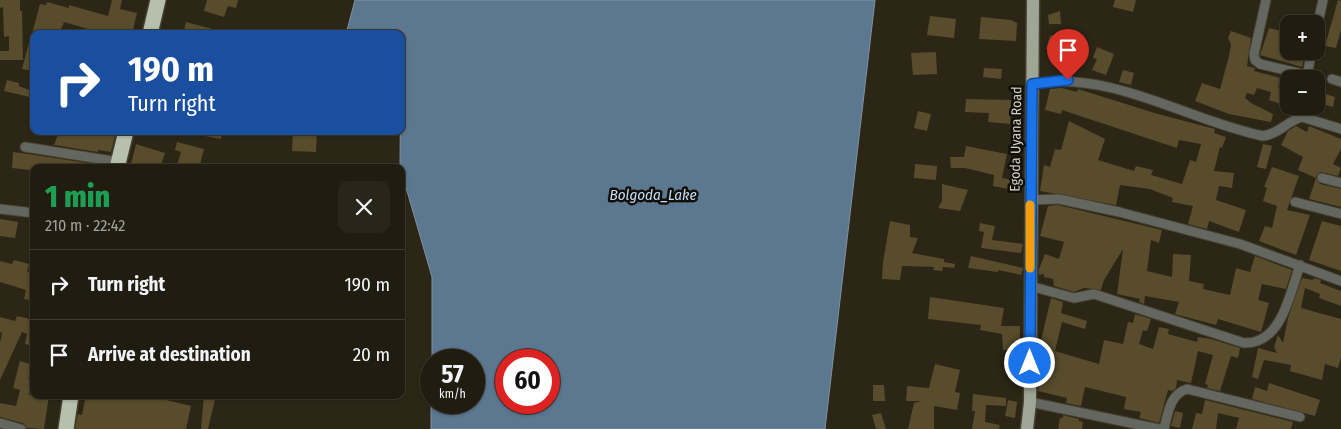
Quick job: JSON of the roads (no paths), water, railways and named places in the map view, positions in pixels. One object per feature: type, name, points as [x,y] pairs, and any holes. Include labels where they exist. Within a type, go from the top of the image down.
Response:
[{"type":"highway","points":[[151,30],[158,0]]},
{"type":"highway","points":[[118,164],[125,135]]},
{"type":"highway","points":[[66,429],[70,399]]},
{"type":"main road","name":"Egoda Uyana Road","points":[[1027,429],[1030,402],[1030,200],[1033,0]]},
{"type":"street","points":[[1266,0],[1254,54],[1255,60],[1260,64],[1282,70]]},
{"type":"street","points":[[1320,15],[1323,0]]},
{"type":"street","points":[[1332,79],[1341,82]]},
{"type":"street","points":[[1032,84],[1068,80],[1100,84],[1263,136],[1278,132],[1290,122],[1302,117],[1341,129]]},
{"type":"street","points":[[24,147],[113,164]]},
{"type":"street","points":[[1322,178],[1341,183]]},
{"type":"street","points":[[1030,200],[1059,199],[1119,212],[1240,244],[1300,264],[1341,281]]},
{"type":"street","points":[[1295,202],[1341,214]]},
{"type":"street","points":[[0,209],[30,213]]},
{"type":"street","points":[[1030,286],[1074,298],[1094,294],[1244,343],[1255,343],[1276,329],[1300,264]]},
{"type":"street","points":[[1164,429],[1173,399],[1179,392],[1187,389],[1300,417]]},
{"type":"street","points":[[1030,402],[1159,429]]},
{"type":"street","points":[[0,423],[21,429]]},
{"type":"water","name":"Bolgoda_Lake","points":[[355,0],[875,0],[825,429],[431,429],[431,414],[485,414],[485,349],[432,349],[432,277],[405,184],[405,164],[400,164],[400,135],[405,135],[405,30],[347,30]]}]
